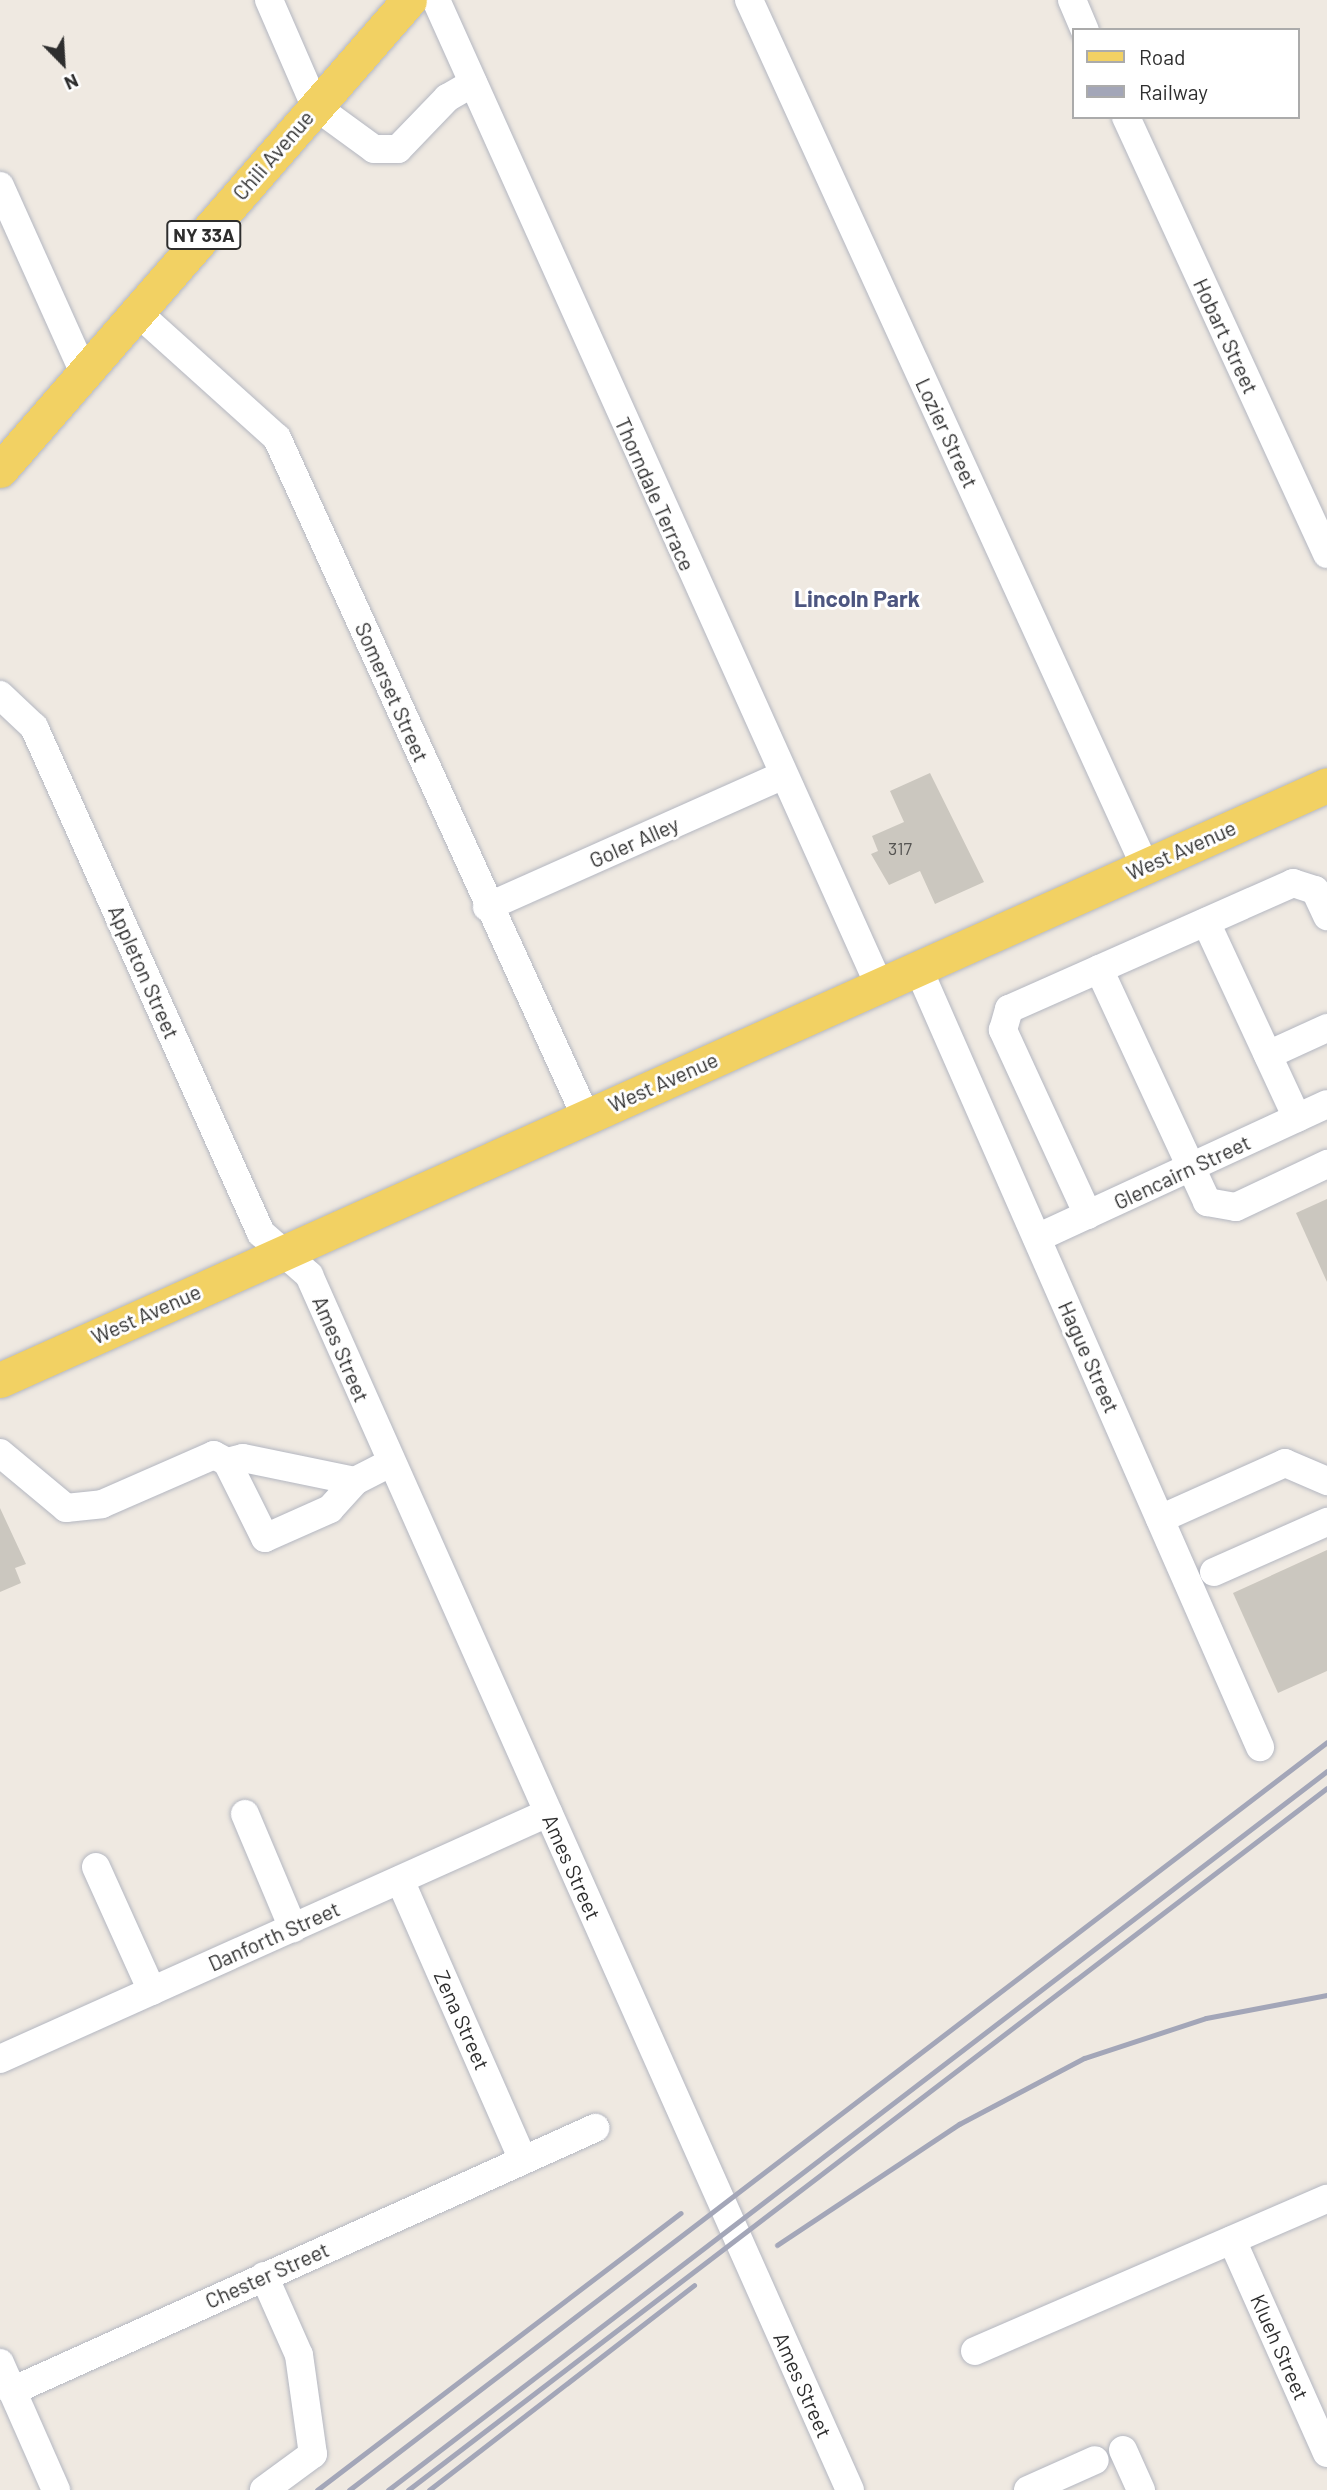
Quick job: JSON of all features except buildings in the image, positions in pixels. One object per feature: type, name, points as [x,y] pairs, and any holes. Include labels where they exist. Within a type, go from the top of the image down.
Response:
[{"type":"main road","name":"Chili Avenue","points":[[0,470],[409,0]]},
{"type":"main road","name":"West Avenue","points":[[0,1380],[1327,785]]},
{"type":"street","points":[[269,0],[315,106],[374,149],[398,149],[447,98],[473,83]]},
{"type":"street","name":"Thorndale Terrace","points":[[436,0],[781,776],[879,985]]},
{"type":"street","name":"Lozier Street","points":[[749,0],[1145,866]]},
{"type":"street","points":[[1072,0],[1084,28]]},
{"type":"street","name":"Hobart Street","points":[[1127,119],[1327,554]]},
{"type":"street","points":[[0,186],[84,373]]},
{"type":"street","name":"Somerset Street","points":[[137,312],[277,438],[487,907],[586,1117]]},
{"type":"street","name":"Appleton Street","points":[[0,695],[34,727],[261,1233],[284,1252]]},
{"type":"street","name":"Goler Alley","points":[[487,907],[781,776]]},
{"type":"street","points":[[1088,1215],[1003,1018],[1099,969],[1293,883],[1315,890],[1327,916]]},
{"type":"street","points":[[1206,922],[1297,1118]]},
{"type":"street","name":"Hague Street","points":[[918,968],[1260,1747]]},
{"type":"street","points":[[1099,969],[1207,1202],[1220,1209],[1327,1164]]},
{"type":"street","points":[[1268,1055],[1327,1028]]},
{"type":"street","name":"Glencairn Street","points":[[1037,1238],[1192,1169],[1327,1104]]},
{"type":"street","name":"Ames Street","points":[[284,1252],[309,1275],[390,1463],[850,2490]]},
{"type":"street","points":[[0,1453],[66,1508],[102,1504],[209,1455],[227,1462],[243,1458],[355,1480]]},
{"type":"street","points":[[227,1462],[265,1538],[330,1509],[355,1480],[390,1463]]},
{"type":"street","points":[[1160,1519],[1285,1463],[1327,1481]]},
{"type":"street","points":[[1214,1572],[1327,1522]]},
{"type":"street","name":"Danforth Street","points":[[0,2059],[548,1813]]},
{"type":"street","points":[[245,1814],[293,1928]]},
{"type":"street","points":[[96,1867],[152,1991]]},
{"type":"street","name":"Zena Street","points":[[400,1880],[523,2160]]},
{"type":"street","name":"Chester Street","points":[[12,2391],[595,2128]]},
{"type":"street","points":[[975,2351],[1327,2199]]},
{"type":"street","name":"Klueh Street","points":[[1232,2240],[1327,2454]]},
{"type":"street","points":[[264,2276],[299,2355],[313,2454],[264,2490]]},
{"type":"street","points":[[0,2363],[56,2490]]},
{"type":"street","points":[[1124,2449],[1141,2490]]},
{"type":"street","points":[[1028,2490],[1095,2460]]},
{"type":"railway","points":[[349,2490],[1327,1742]]},
{"type":"railway","points":[[388,2490],[1327,1771]]},
{"type":"railway","points":[[408,2490],[1327,1788]]},
{"type":"railway","points":[[777,2245],[959,2124],[1084,2058],[1206,2018],[1327,1995]]},
{"type":"railway","points":[[317,2490],[681,2213]]},
{"type":"railway","points":[[429,2490],[694,2285]]},
{"type":"district","name":"Lincoln Park","points":[[857,598]]}]
